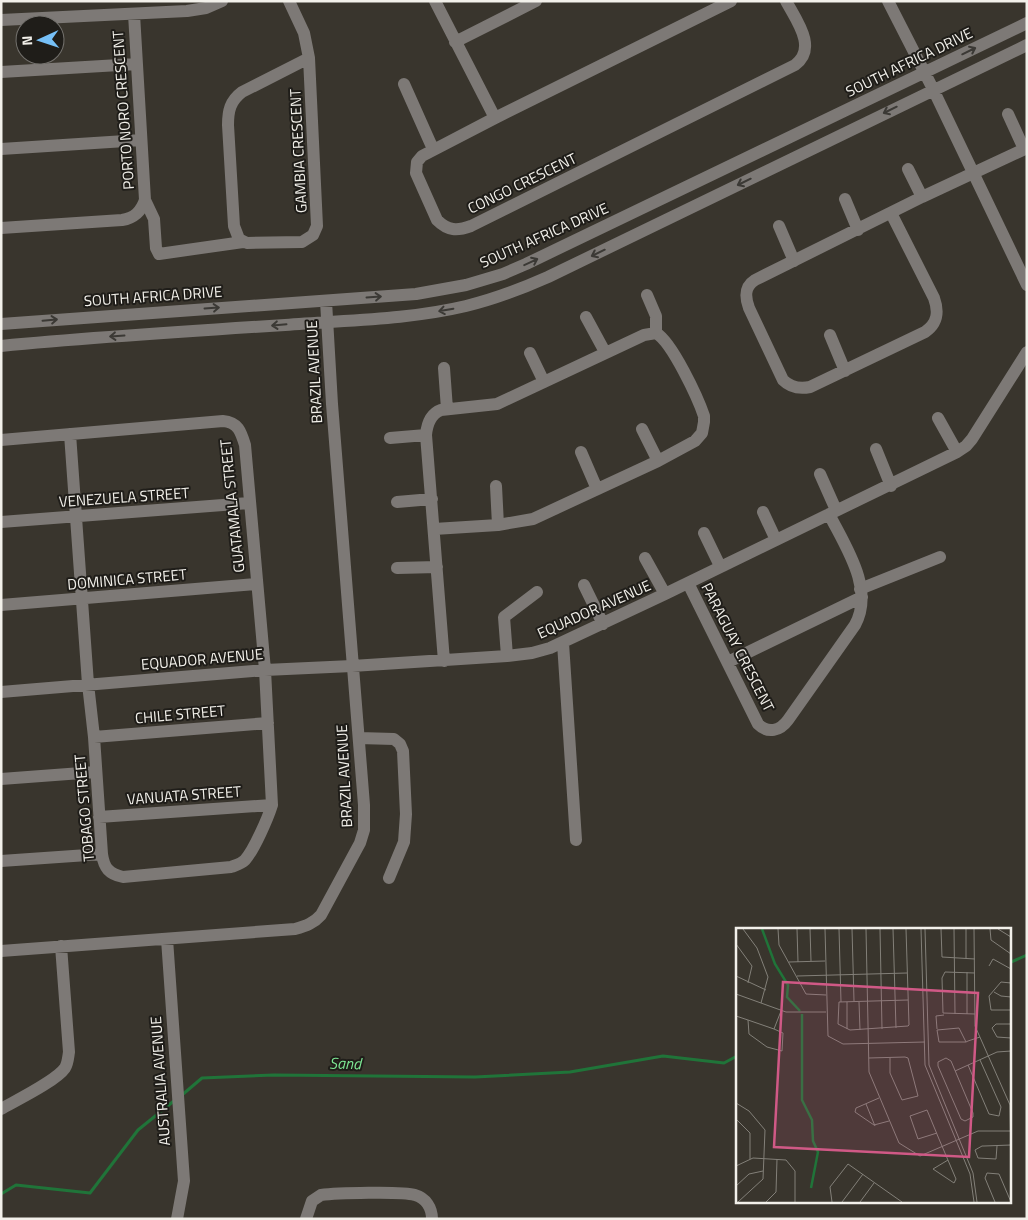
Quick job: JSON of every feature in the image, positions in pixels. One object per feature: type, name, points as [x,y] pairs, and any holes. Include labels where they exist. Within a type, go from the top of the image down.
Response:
[{"type":"street","points":[[1,20],[198,10],[222,1]]},
{"type":"street","name":"GAMBIA CRESCENT","points":[[289,1],[304,33],[309,58],[318,219],[316,231],[310,238],[302,242],[251,244],[243,242],[237,236],[233,219],[228,125],[229,108],[242,92],[309,58]]},
{"type":"street","points":[[435,1],[495,118]]},
{"type":"street","points":[[455,42],[536,1]]},
{"type":"street","name":"CONGO CRESCENT","points":[[731,1],[433,149],[419,159],[416,169],[417,178],[433,214],[442,225],[449,229],[459,230],[471,226],[795,65],[803,58],[806,47],[801,30],[786,1]]},
{"type":"street","points":[[888,1],[925,72],[1027,285]]},
{"type":"street","name":"PORTO NORO CRESCENT","points":[[1,228],[131,218],[138,214],[143,207],[146,200],[134,14]]},
{"type":"street","name":"SOUTH AFRICA DRIVE","points":[[1,324],[431,292],[466,285],[503,274],[1027,23]]},
{"type":"street","points":[[1,346],[103,337],[381,319],[448,310],[513,292],[1027,45]]},
{"type":"street","points":[[1,72],[136,64]]},
{"type":"street","points":[[404,84],[433,149]]},
{"type":"street","points":[[891,213],[934,298],[937,310],[936,319],[925,332],[845,371],[806,388],[787,384],[783,380],[749,308],[746,296],[748,285],[754,280],[922,197],[1025,148],[1008,114]]},
{"type":"street","points":[[1,149],[141,140]]},
{"type":"street","points":[[908,169],[922,197]]},
{"type":"street","points":[[845,199],[858,230]]},
{"type":"street","points":[[146,200],[154,219],[156,248],[159,254],[243,242]]},
{"type":"street","points":[[779,226],[794,261]]},
{"type":"street","points":[[647,295],[656,316],[656,333]]},
{"type":"street","name":"BRAZIL AVENUE","points":[[1,951],[295,929],[307,926],[318,919],[360,843],[364,830],[364,805],[332,404],[326,300]]},
{"type":"street","points":[[586,317],[605,352]]},
{"type":"street","points":[[434,529],[498,525],[533,520],[658,461],[695,441],[702,433],[704,422],[702,410],[672,350],[664,339],[656,333],[649,333],[497,404],[447,409],[438,411],[432,416],[426,435],[444,660]]},
{"type":"street","points":[[830,335],[845,371]]},
{"type":"street","name":"EQUADOR AVENUE","points":[[1,692],[265,670],[352,666],[532,653],[562,643],[603,624],[720,566],[891,486],[957,452],[972,439],[1027,352]]},
{"type":"street","points":[[530,353],[544,382]]},
{"type":"street","points":[[444,368],[447,409]]},
{"type":"street","points":[[938,418],[957,452]]},
{"type":"street","name":"GUATAMALA STREET","points":[[1,440],[223,421],[233,423],[238,427],[244,445],[265,670]]},
{"type":"street","points":[[642,429],[658,461]]},
{"type":"street","name":"TOBAGO STREET","points":[[70,434],[81,599],[94,737],[98,817],[102,854],[108,871],[123,877],[231,867],[246,860],[268,818],[272,805],[265,670]]},
{"type":"street","points":[[390,438],[426,435]]},
{"type":"street","points":[[876,449],[891,486]]},
{"type":"street","points":[[582,452],[597,489]]},
{"type":"street","name":"PARAGUAY CRESCENT","points":[[688,583],[758,724],[764,729],[781,728],[860,616],[861,593],[856,570],[820,474]]},
{"type":"street","points":[[496,486],[498,525]]},
{"type":"street","points":[[397,502],[432,499]]},
{"type":"street","name":"VENEZUELA STREET","points":[[1,522],[250,503]]},
{"type":"street","points":[[763,512],[776,540]]},
{"type":"street","points":[[704,532],[720,566]]},
{"type":"street","points":[[645,558],[665,594]]},
{"type":"street","points":[[728,662],[861,593],[940,558]]},
{"type":"street","points":[[397,568],[437,567]]},
{"type":"street","name":"DOMINICA STREET","points":[[1,605],[256,584]]},
{"type":"street","points":[[584,585],[603,624]]},
{"type":"street","points":[[507,656],[504,617],[537,592]]},
{"type":"street","points":[[562,643],[576,840]]},
{"type":"street","name":"CHILE STREET","points":[[94,737],[268,723]]},
{"type":"street","points":[[359,738],[394,739],[400,744],[404,752],[406,814],[404,842],[389,878]]},
{"type":"street","points":[[1,779],[95,772]]},
{"type":"street","name":"VANUATA STREET","points":[[98,817],[272,805]]},
{"type":"street","points":[[1,861],[102,854]]},
{"type":"street","name":"AUSTRALIA AVENUE","points":[[167,939],[184,1181],[177,1219]]},
{"type":"street","points":[[1,1109],[52,1079],[66,1066],[69,1052],[61,946]]},
{"type":"street","points":[[306,1219],[312,1201],[321,1196],[399,1193],[413,1194],[425,1201],[431,1210],[432,1219]]},
{"type":"waterway","name":"Sand","points":[[1010,963],[1027,955]]},
{"type":"waterway","name":"Sand","points":[[182,1095],[202,1078],[274,1075],[475,1077],[570,1072],[663,1056],[724,1063],[736,1057]]},
{"type":"waterway","name":"Sand","points":[[1,1194],[16,1185],[90,1193],[138,1130],[175,1100]]}]
